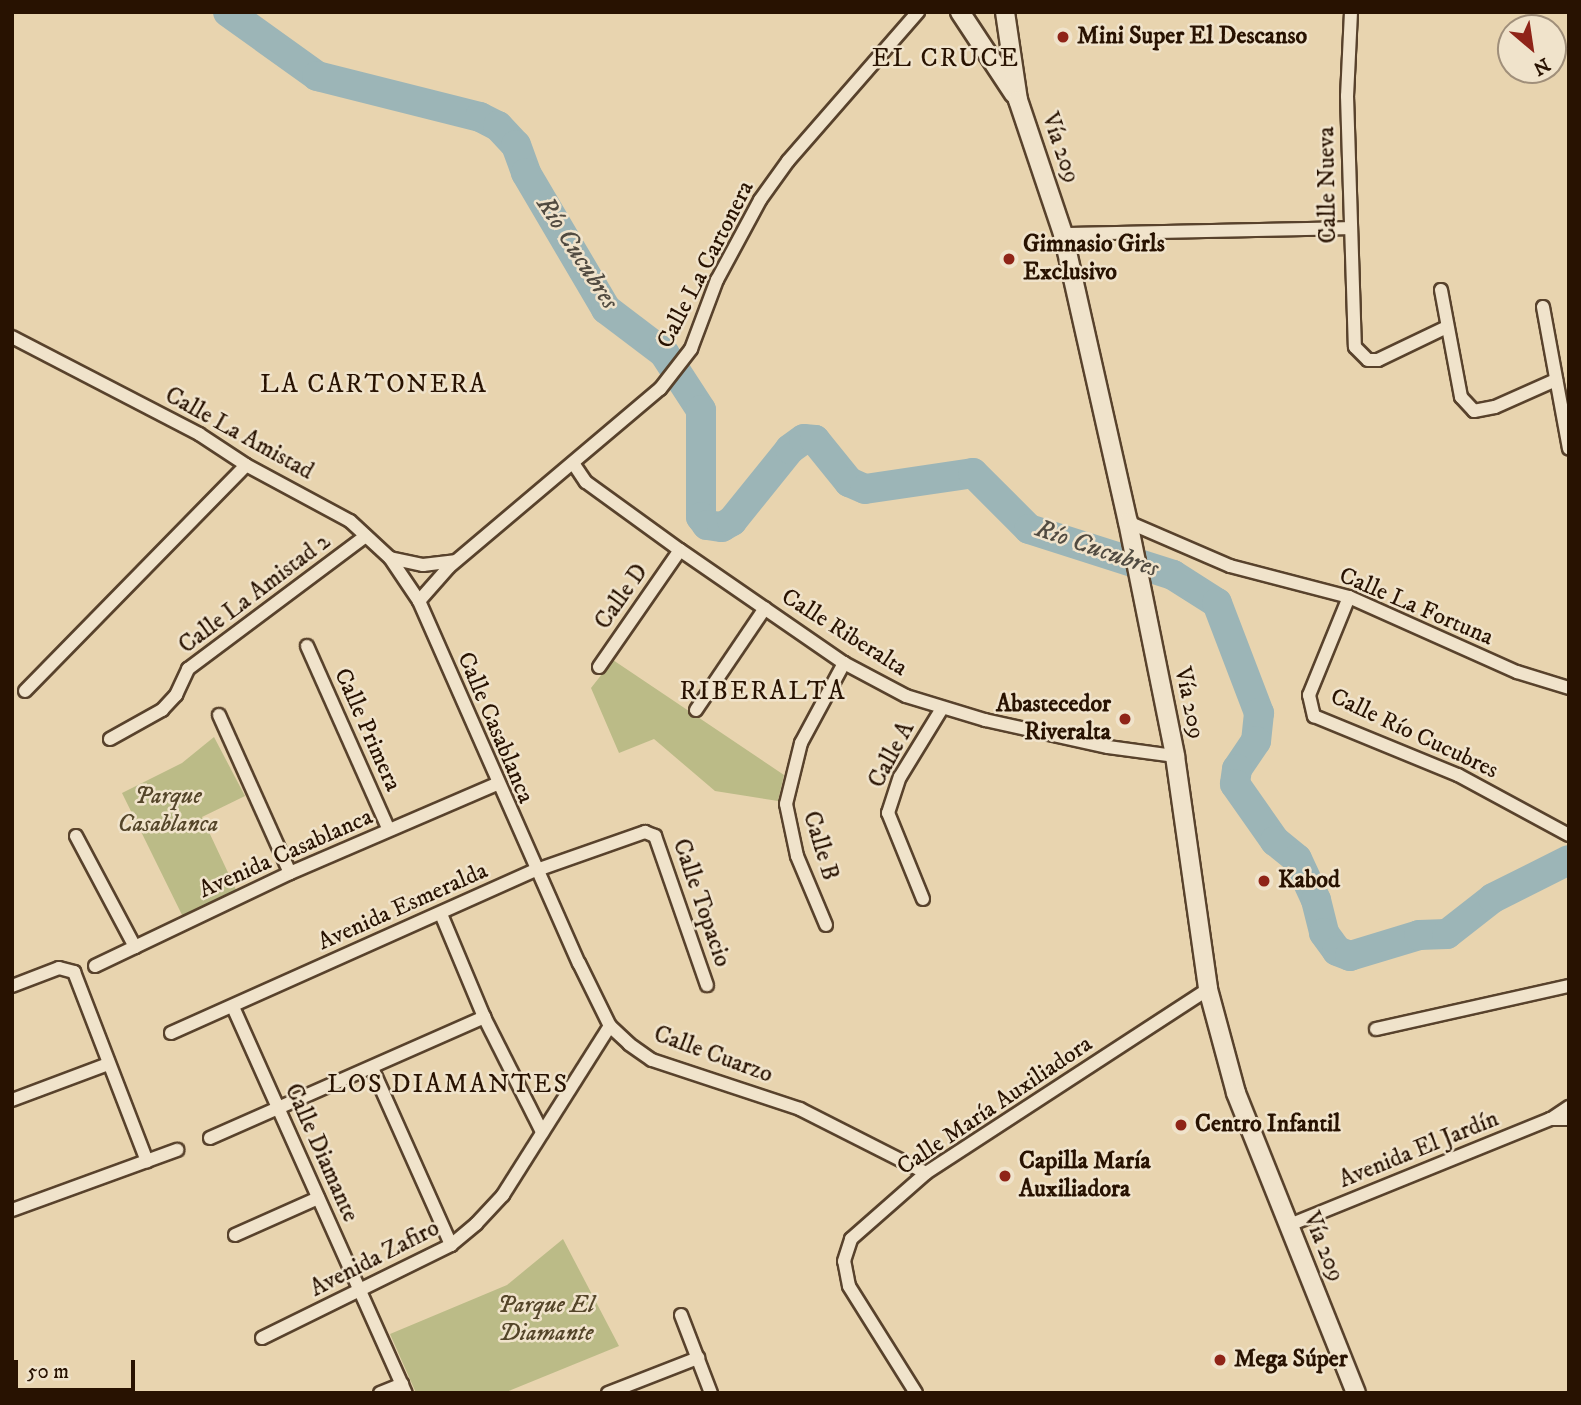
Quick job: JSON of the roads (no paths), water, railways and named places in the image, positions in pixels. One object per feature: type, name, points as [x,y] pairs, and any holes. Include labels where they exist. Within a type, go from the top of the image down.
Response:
[{"type":"main road","points":[[960,12],[1018,100]]},
{"type":"main road","name":"Vía 209","points":[[1005,12],[1018,100],[1063,234],[1129,528],[1175,756],[1208,989],[1236,1093],[1356,1393]]},
{"type":"street","name":"Calle La Cartonera","points":[[419,601],[457,560],[660,389],[691,349],[717,280],[760,200],[788,161],[918,12]]},
{"type":"street","name":"Calle Nueva","points":[[1351,12],[1349,228],[1355,348],[1359,355],[1378,360],[1447,327]]},
{"type":"street","points":[[1063,234],[1349,228]]},
{"type":"street","points":[[1441,290],[1461,397],[1474,411],[1494,407],[1556,380]]},
{"type":"street","points":[[1544,307],[1569,449]]},
{"type":"street","name":"Calle La Amistad","points":[[12,337],[200,434],[246,465],[340,515],[390,558],[419,601]]},
{"type":"street","name":"Calle Riberalta","points":[[573,463],[586,482],[844,663],[941,710],[1108,747],[1175,756]]},
{"type":"street","points":[[25,691],[246,465]]},
{"type":"street","name":"Calle La Fortuna","points":[[1129,528],[1230,566],[1349,597],[1517,672],[1569,688]]},
{"type":"street","name":"Calle La Amistad 2","points":[[110,739],[162,710],[176,695],[188,669],[366,536]]},
{"type":"street","name":"Calle D","points":[[599,667],[680,550]]},
{"type":"street","points":[[390,558],[423,565],[457,560]]},
{"type":"street","name":"Calle Río Cucubres","points":[[1349,597],[1309,695],[1314,716],[1458,775],[1569,835]]},
{"type":"street","name":"Calle Casablanca","points":[[419,601],[534,871]]},
{"type":"street","points":[[696,710],[765,608]]},
{"type":"street","name":"Calle Primera","points":[[307,646],[389,830]]},
{"type":"street","name":"Calle B","points":[[826,925],[797,856],[786,804],[801,743],[844,663]]},
{"type":"street","name":"Calle A","points":[[923,899],[888,813],[900,777],[941,710]]},
{"type":"street","points":[[219,715],[290,873]]},
{"type":"street","name":"Avenida Casablanca","points":[[95,966],[290,873],[496,784]]},
{"type":"street","name":"Avenida Esmeralda","points":[[171,1033],[534,871],[645,832],[655,836]]},
{"type":"street","points":[[76,835],[135,947]]},
{"type":"street","name":"Calle Topacio","points":[[655,836],[707,985]]},
{"type":"street","name":"Calle Cuarzo","points":[[534,871],[610,1026],[652,1060],[800,1109],[926,1173]]},
{"type":"street","points":[[441,914],[484,1017],[542,1132]]},
{"type":"street","points":[[12,986],[59,968],[74,972],[107,1064],[147,1161]]},
{"type":"street","points":[[1376,1029],[1569,986]]},
{"type":"street","name":"Calle María Auxiliadora","points":[[916,1393],[849,1286],[844,1261],[851,1239],[926,1173],[1208,989]]},
{"type":"street","name":"Calle Diamante","points":[[233,1006],[404,1388]]},
{"type":"street","points":[[210,1138],[484,1017]]},
{"type":"street","name":"Avenida Zafiro","points":[[262,1338],[361,1292],[451,1245],[503,1195],[610,1026]]},
{"type":"street","points":[[12,1100],[107,1064]]},
{"type":"street","points":[[372,1068],[451,1245]]},
{"type":"street","points":[[1550,1119],[1569,1107]]},
{"type":"street","name":"Avenida El Jardín","points":[[1287,1226],[1550,1119],[1569,1119]]},
{"type":"street","points":[[12,1210],[177,1150]]},
{"type":"street","points":[[235,1235],[318,1198]]},
{"type":"street","points":[[681,1315],[711,1393]]},
{"type":"street","points":[[608,1393],[698,1359]]},
{"type":"street","points":[[380,1393],[404,1388]]},
{"type":"waterway","name":"Río Cucubres","points":[[228,12],[317,76],[480,117],[498,126],[516,145],[526,173],[606,309],[664,353],[701,410],[701,517],[707,525],[722,527],[732,521],[790,449],[804,439],[815,440],[849,482],[865,489],[973,473],[1029,529],[1173,575],[1217,603],[1259,713],[1256,741],[1237,769],[1235,784],[1275,841],[1297,859],[1316,900],[1324,933],[1337,951],[1350,956],[1419,935],[1447,934],[1493,898],[1569,860]]},
{"type":"place","name":"Mini Super El Descanso","points":[[1063,37]]},
{"type":"place","name":"Gimnasio Girls Exclusivo","points":[[1009,259]]},
{"type":"place","name":"Abastecedor Riveralta","points":[[1125,719]]},
{"type":"place","name":"Kabod","points":[[1264,881]]},
{"type":"place","name":"Centro Infantil","points":[[1181,1125]]},
{"type":"place","name":"Capilla María Auxiliadora","points":[[1005,1176]]},
{"type":"place","name":"Mega Súper","points":[[1220,1360]]},
{"type":"district","name":"EL CRUCE","points":[[946,59]]},
{"type":"district","name":"LA CARTONERA","points":[[374,385]]},
{"type":"district","name":"RIBERALTA","points":[[763,692]]},
{"type":"district","name":"LOS DIAMANTES","points":[[448,1085]]},
{"type":"park label","name":"Parque Casablanca","points":[[168,811]]},
{"type":"park label","name":"Parque El Diamante","points":[[546,1320]]}]
